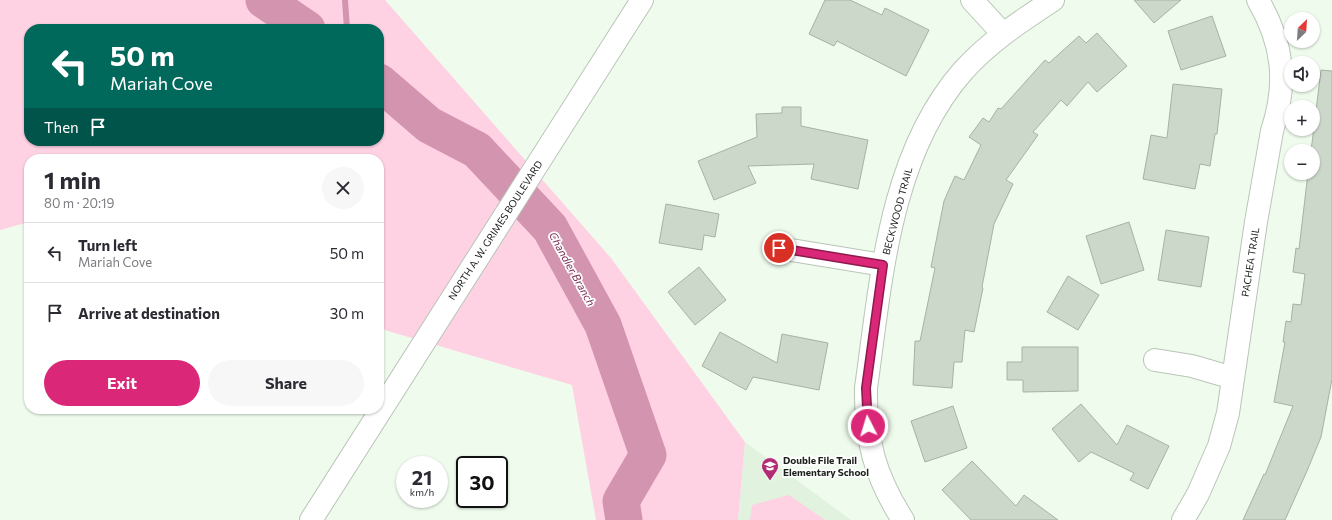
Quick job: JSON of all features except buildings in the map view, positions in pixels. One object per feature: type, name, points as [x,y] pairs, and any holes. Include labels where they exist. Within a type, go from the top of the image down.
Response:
[{"type":"street","name":"NORTH A. W. GRIMES BOULEVARD","points":[[384,404],[642,0]]},
{"type":"street","points":[[972,0],[1002,34]]},
{"type":"street","name":"BECKWOOD TRAIL","points":[[902,520],[889,498],[876,468],[869,437],[866,388],[883,265],[903,182],[915,148],[923,131],[941,100],[963,71],[1002,34],[1053,0]]},
{"type":"street","name":"PACHEA TRAIL","points":[[1183,520],[1198,494],[1219,446],[1228,413],[1256,222],[1272,131],[1277,117],[1281,89],[1278,45],[1268,18],[1258,0]]},
{"type":"street","points":[[779,248],[883,265]]},
{"type":"street","points":[[1154,360],[1192,366],[1233,378]]},
{"type":"street","name":"NORTH A. W. GRIMES BOULEVARD","points":[[311,520],[378,414]]},
{"type":"shaded area","points":[[0,0],[385,0],[611,258],[745,442],[738,520],[596,520],[572,385],[384,329],[384,154],[24,154],[24,223],[0,230]]},
{"type":"shaded area","name":"Double File Trail Elementary School","points":[[745,442],[851,520],[738,520]]},
{"type":"shaded area","points":[[789,495],[825,520],[750,520],[752,505]]},
{"type":"waterway","name":"Chandler Branch","points":[[264,0],[300,24]]},
{"type":"waterway","points":[[345,0],[347,24]]},
{"type":"waterway","name":"Chandler Branch","points":[[384,86],[429,125],[477,150],[550,228],[603,325],[648,455],[621,501],[624,520]]},
{"type":"place","name":"Double File Trail Elementary School","points":[[770,481]]},
{"type":"route","points":[[779,248],[883,265],[866,388],[868,426]]}]
